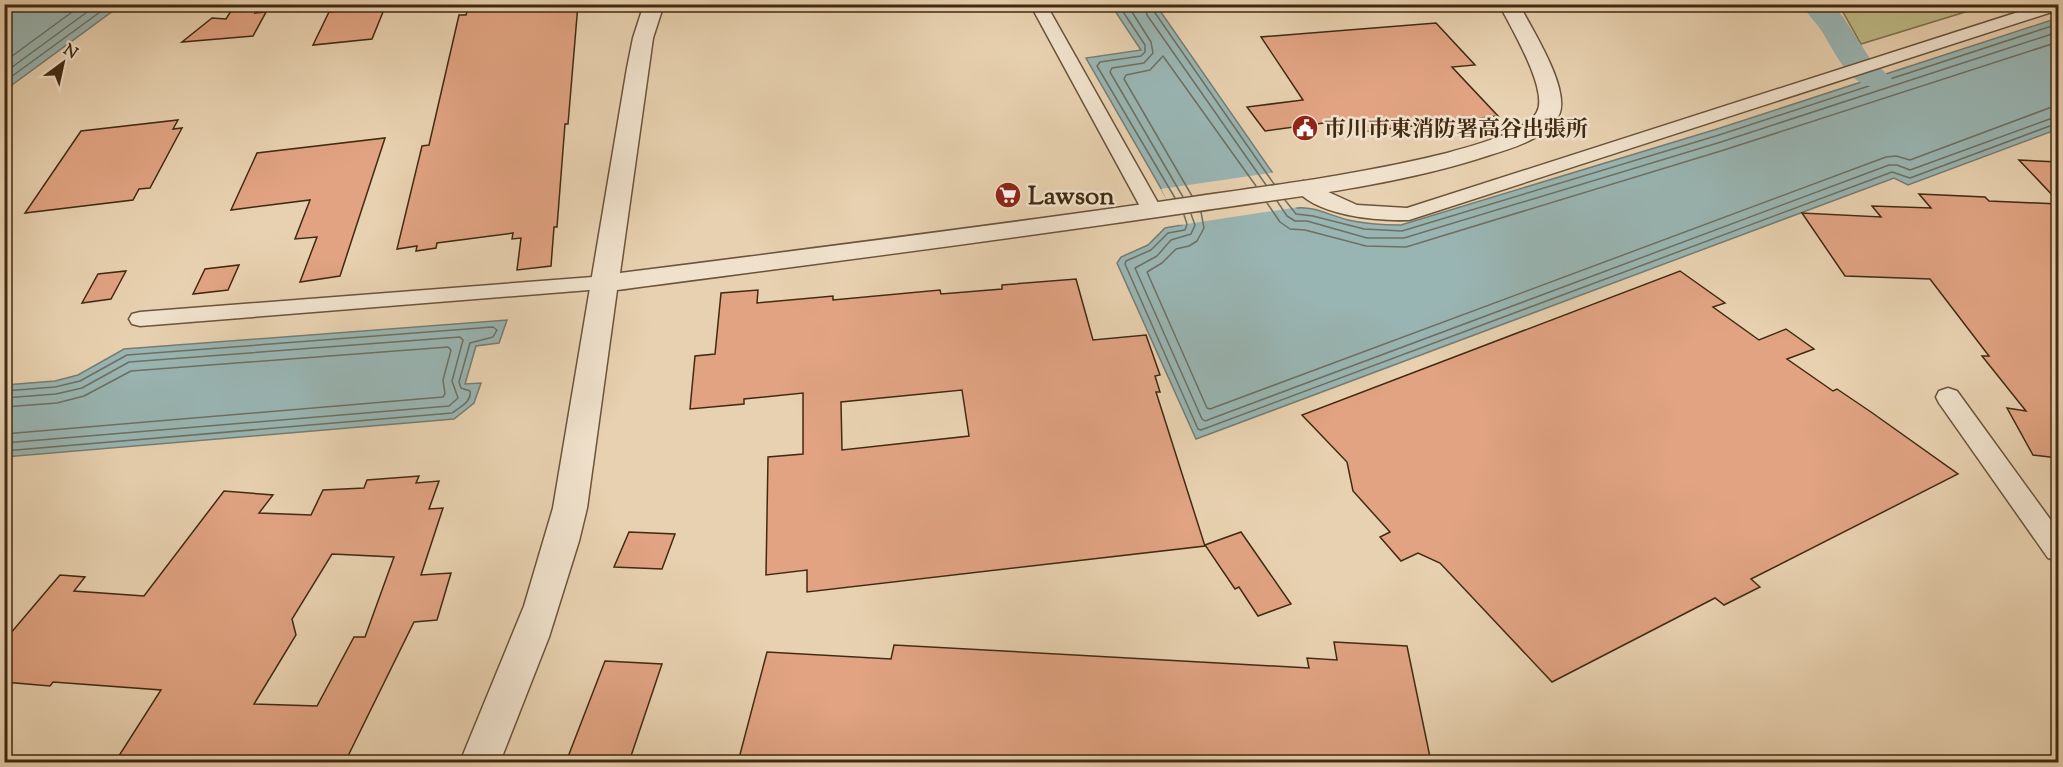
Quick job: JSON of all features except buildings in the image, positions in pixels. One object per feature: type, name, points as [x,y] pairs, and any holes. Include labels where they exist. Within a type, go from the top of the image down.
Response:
[{"type":"street","points":[[480,762],[538,620],[558,559],[580,456],[643,38],[654,4]]},
{"type":"street","points":[[1038,4],[1162,209]]},
{"type":"street","points":[[140,319],[606,283],[986,234],[1395,172],[1504,143],[1529,132],[1542,123],[1549,113],[1552,102],[1547,86],[1509,4]]},
{"type":"street","points":[[1896,57],[1904,40],[2014,4]]},
{"type":"street","points":[[1296,188],[1348,210],[1380,214],[1409,214],[2058,5]]},
{"type":"street","points":[[1948,397],[2058,550]]},
{"type":"shaded area","points":[[1839,5],[1988,5],[1861,44]]},
{"type":"water","points":[[5,4],[121,4],[121,5],[5,90]]},
{"type":"water","points":[[1111,5],[1156,5],[1297,208],[1310,208],[1348,220],[1368,223],[1401,225],[1717,129],[2058,18],[2058,129],[1908,185],[1894,178],[1196,439],[1117,263],[1121,257],[1148,245],[1165,228],[1182,225],[1086,58],[1141,50]]},
{"type":"water","points":[[507,320],[499,343],[476,346],[465,384],[481,383],[474,403],[454,419],[5,457],[5,385],[55,381],[78,375],[124,349]]},
{"type":"pier","points":[[1277,172],[1299,207],[1180,225],[1161,189]]},
{"type":"waterway","points":[[1815,4],[1832,23],[1857,63],[1876,79]]},
{"type":"place","name":"市川市東消防署高谷出張所","points":[[1305,128]]},
{"type":"place","name":"Lawson","points":[[1008,195]]}]
